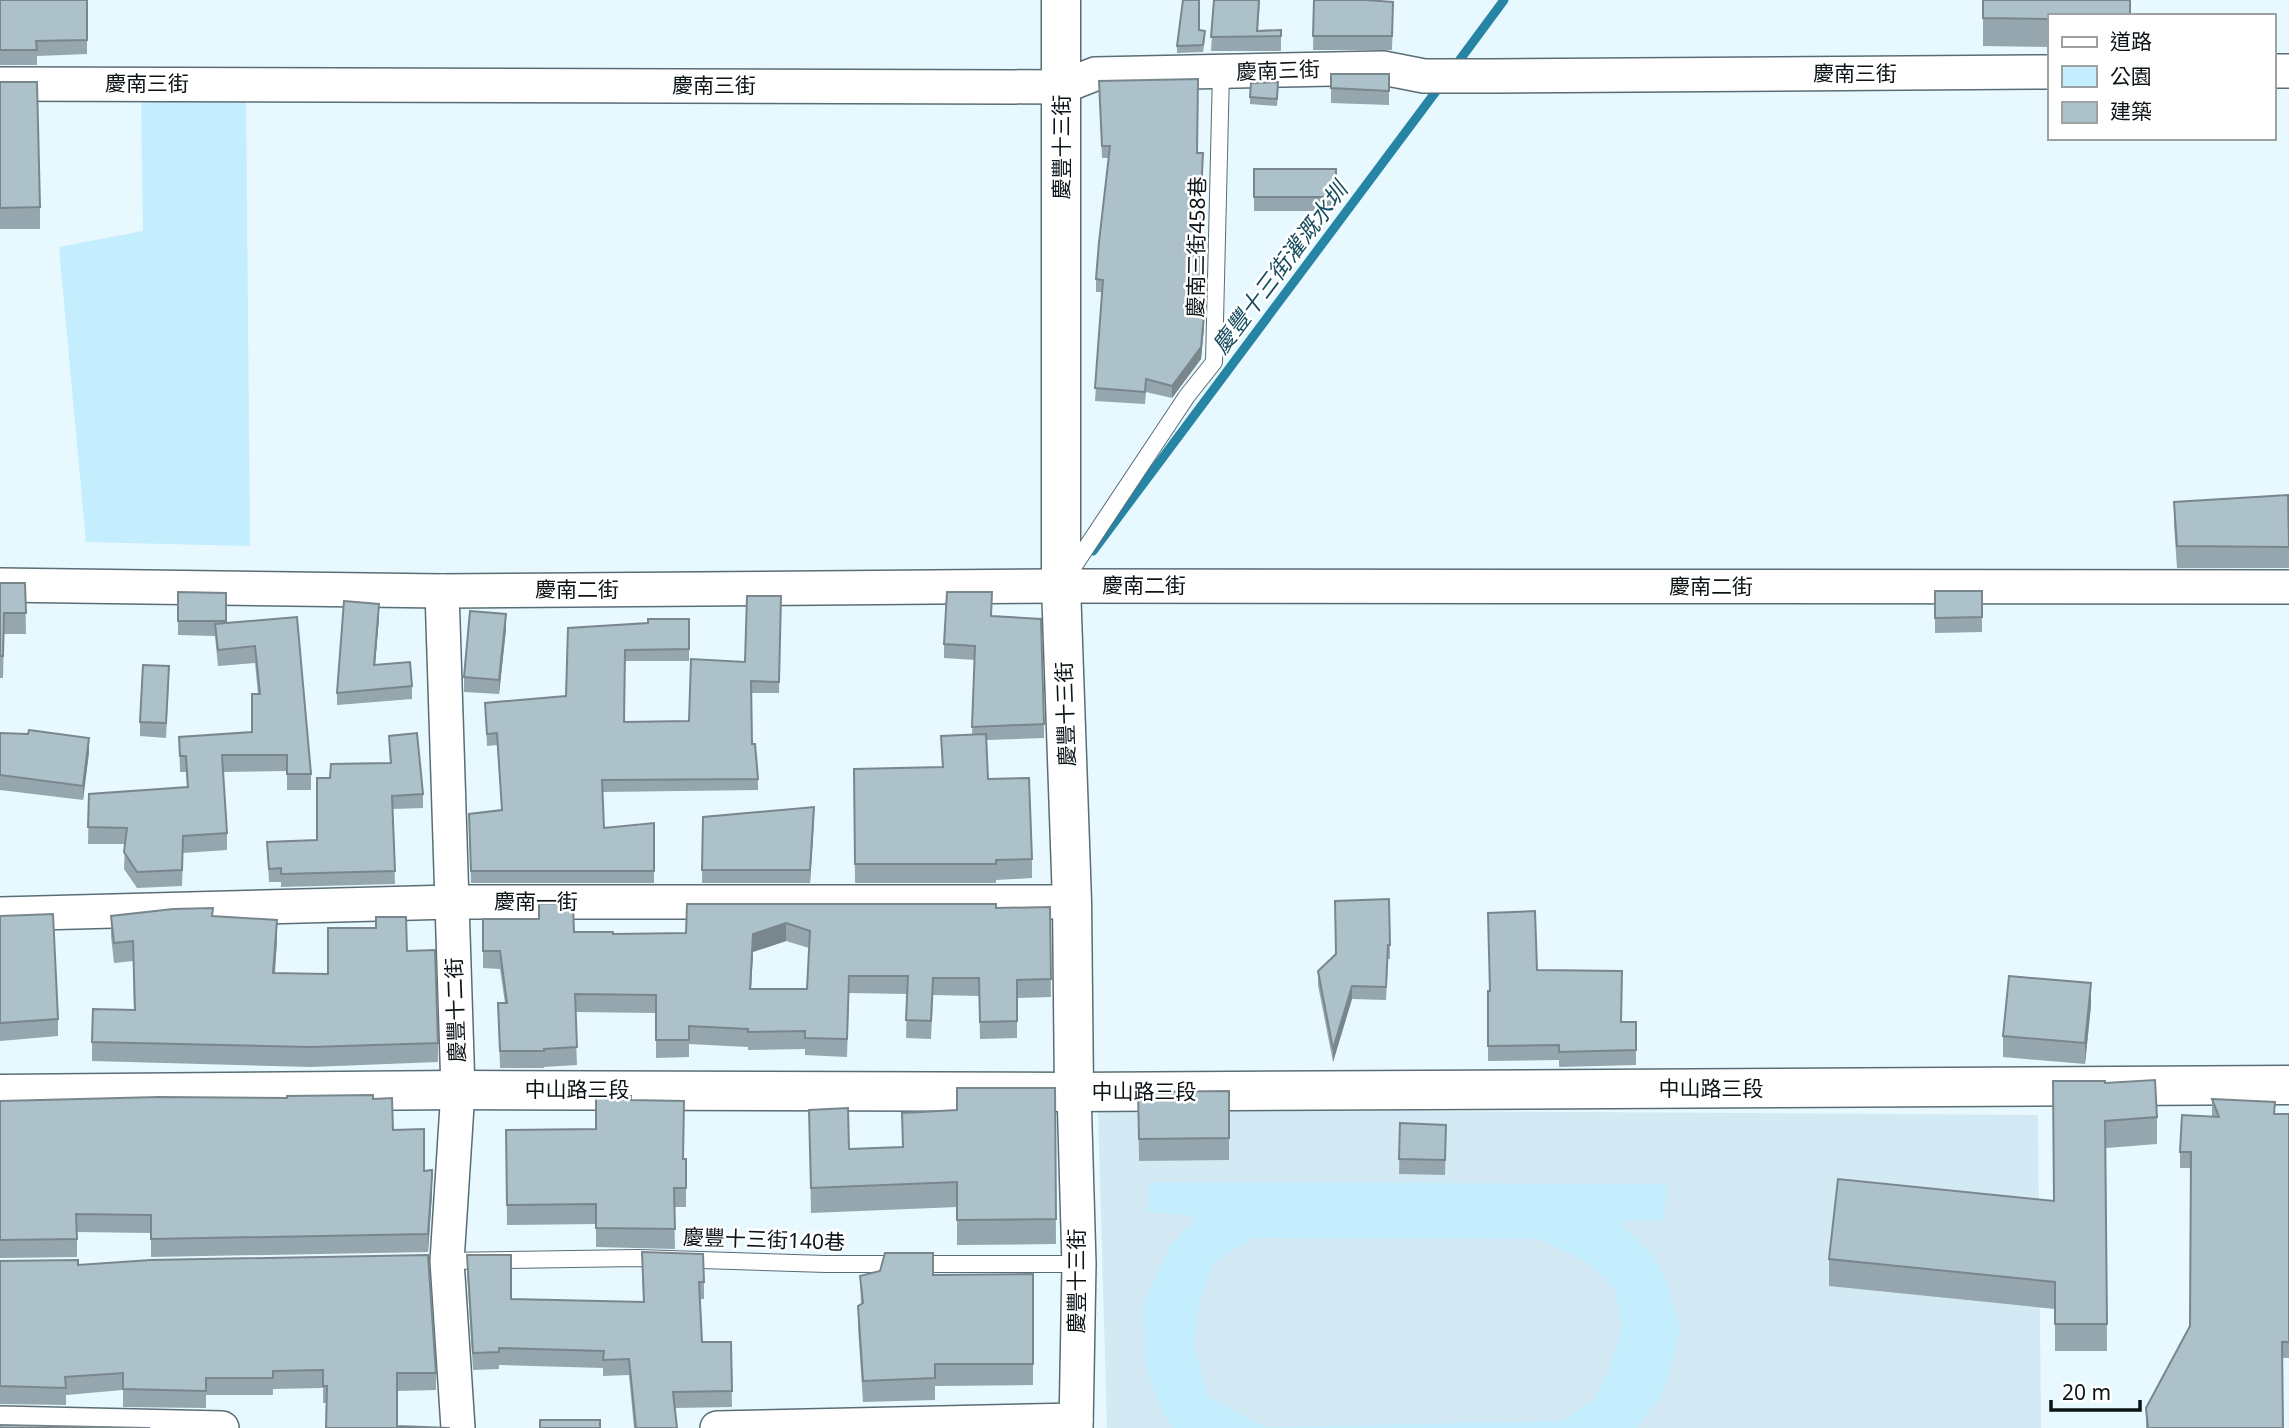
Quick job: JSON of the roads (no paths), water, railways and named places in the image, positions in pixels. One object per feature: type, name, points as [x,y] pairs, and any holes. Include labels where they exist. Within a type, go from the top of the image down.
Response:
[{"type":"street","name":"慶豐十三街","points":[[1061,0],[1061,586],[1072,902],[1079,1264],[1076,1424]]},
{"type":"street","name":"慶南三街","points":[[0,84],[1062,87],[1095,74],[1383,68],[1424,76],[2048,72]]},
{"type":"street","name":"慶南二街","points":[[0,585],[442,591],[1061,586],[2289,587]]},
{"type":"street","name":"慶豐十二街","points":[[442,591],[458,1090],[434,1261],[458,1428]]},
{"type":"street","name":"慶南一街","points":[[0,914],[452,902],[1072,902]]},
{"type":"street","name":"中山路三段","points":[[0,1094],[458,1090],[1074,1092],[2289,1085]]},
{"type":"street","points":[[0,1423],[222,1428]]},
{"type":"street","points":[[717,1428],[1076,1424]]},
{"type":"lane","name":"慶南三街458巷","points":[[1061,586],[1187,396],[1214,362],[1222,72]]},
{"type":"lane","name":"慶豐十三街140巷","points":[[434,1261],[638,1258],[826,1264],[1079,1264]]},
{"type":"waterway","name":"慶豐十三街灌溉水圳","points":[[1453,69],[1504,0]]},
{"type":"waterway","name":"慶豐十三街灌溉水圳","points":[[1093,551],[1440,86]]}]
